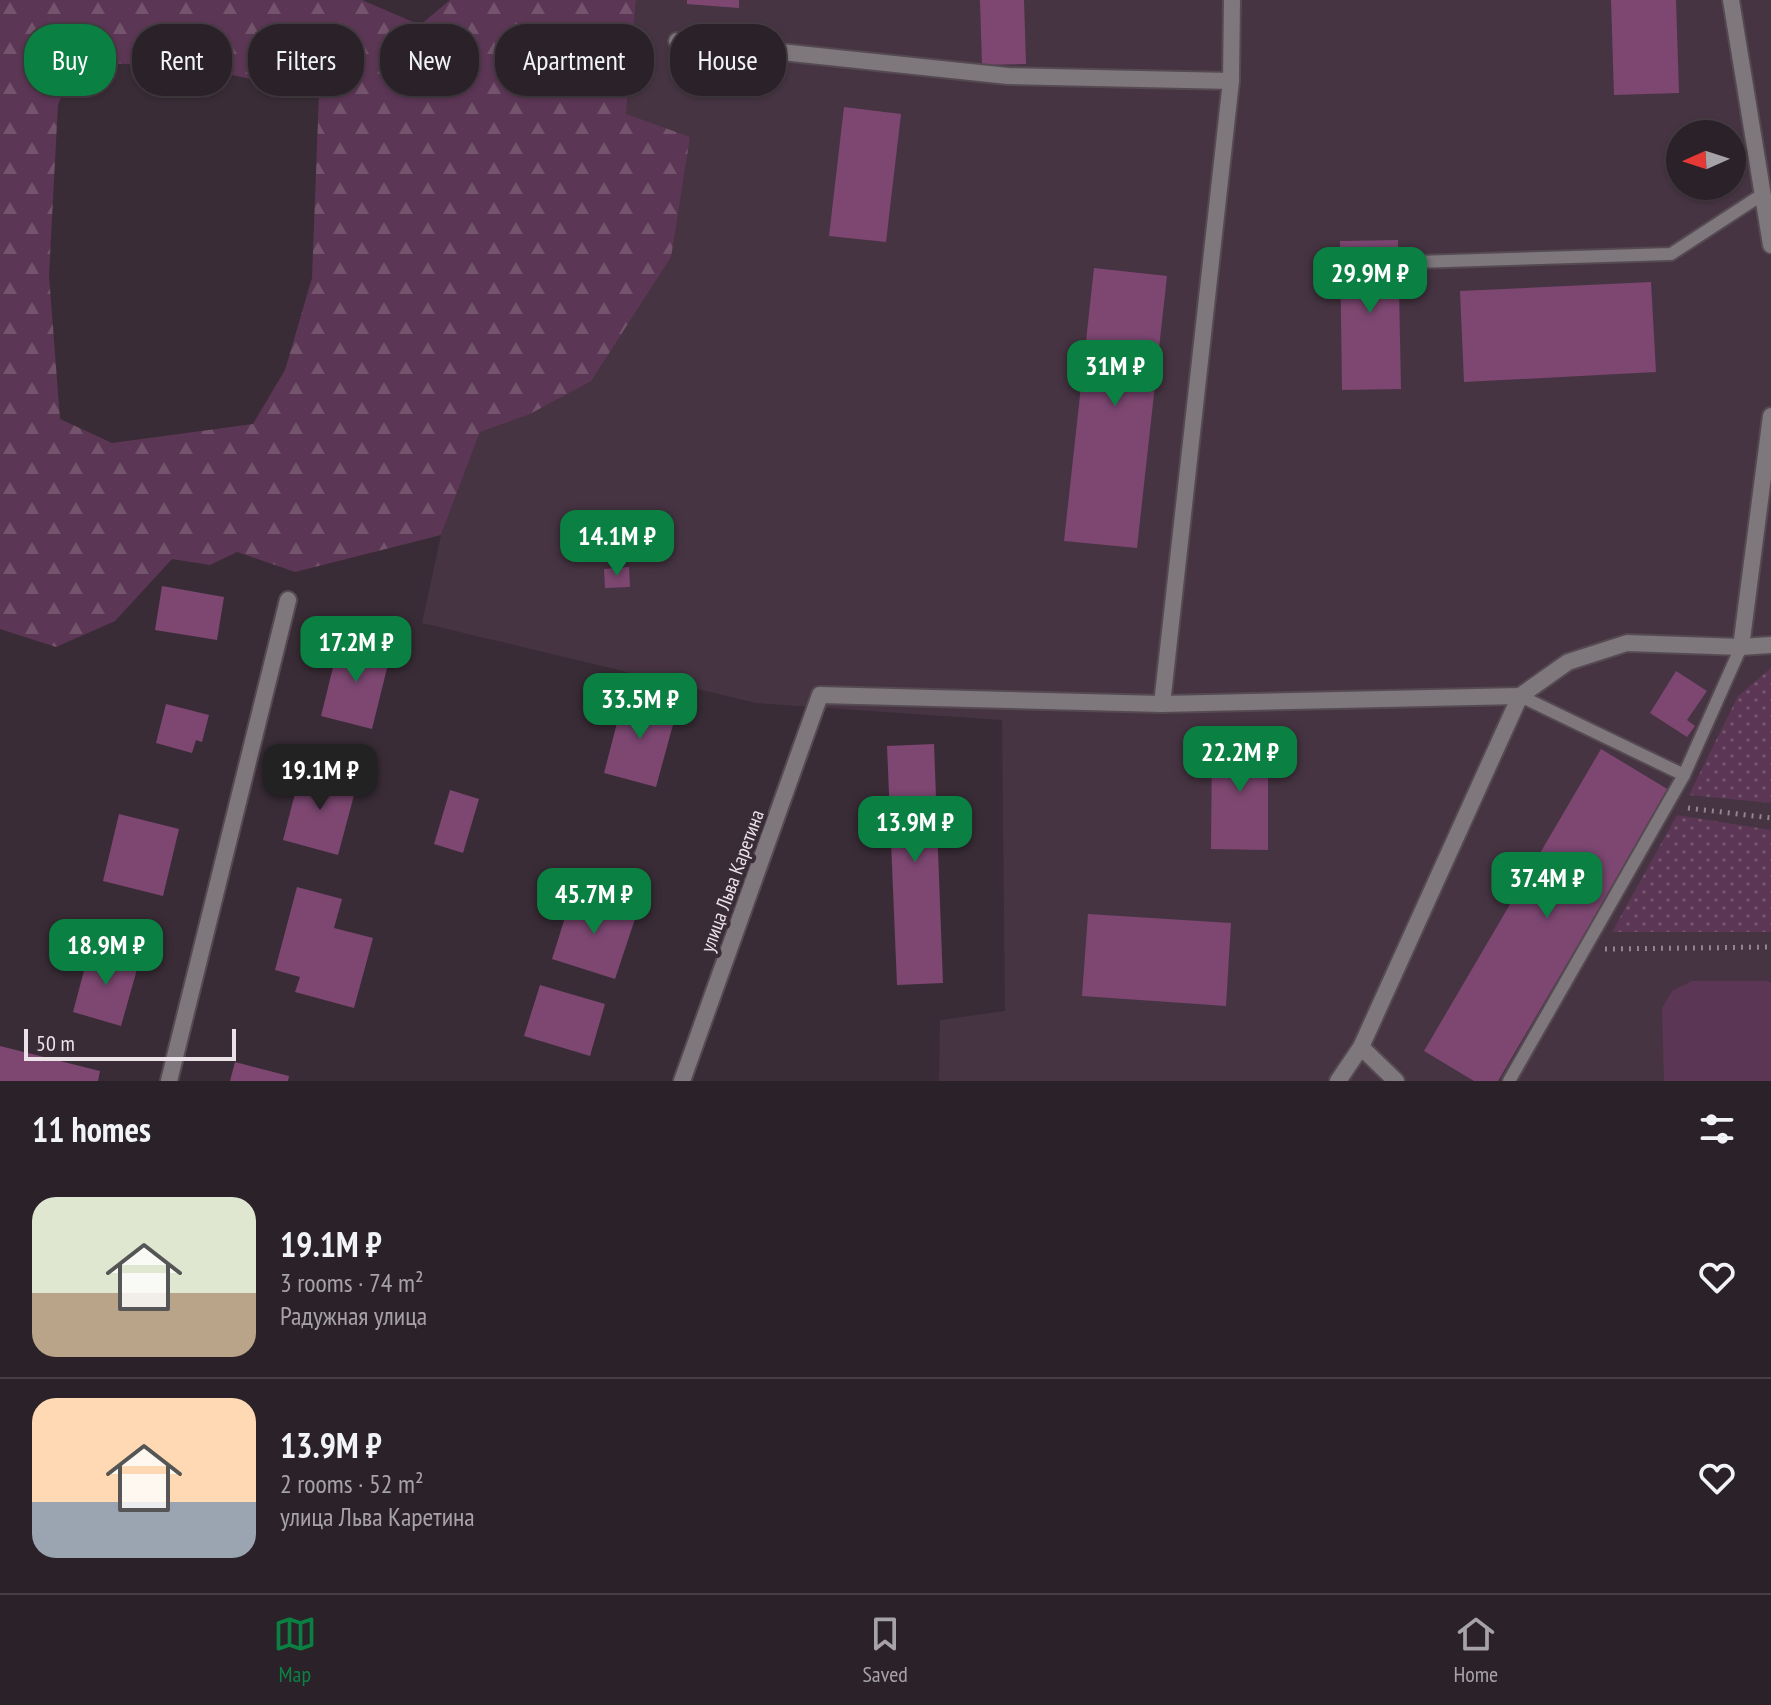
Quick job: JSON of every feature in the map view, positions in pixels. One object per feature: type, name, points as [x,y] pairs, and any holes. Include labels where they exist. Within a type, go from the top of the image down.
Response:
[{"type":"street","points":[[1232,0],[1231,81],[1162,704],[1520,696]]},
{"type":"street","points":[[1731,0],[1771,245]]},
{"type":"street","points":[[786,53],[1008,76],[1231,81]]},
{"type":"street","points":[[1741,647],[1771,416]]},
{"type":"street","points":[[169,1081],[288,600]]},
{"type":"street","points":[[1338,1081],[1361,1047],[1520,696],[1568,662],[1627,643],[1741,647],[1771,645]]},
{"type":"street","name":"улица Льва Каретина","points":[[682,1081],[820,695],[1162,704]]},
{"type":"street","points":[[1361,1047],[1396,1081]]},
{"type":"lane","points":[[1416,262],[1671,254],[1763,194]]},
{"type":"lane","points":[[1509,1081],[1684,775],[1741,647]]},
{"type":"lane","points":[[1520,696],[1684,775]]},
{"type":"path","points":[[1667,805],[1771,818]]},
{"type":"path","points":[[1584,949],[1771,947]]},
{"type":"shaded area","points":[[636,0],[1771,0],[1771,1081],[939,1081],[940,1020],[1005,1011],[1002,720],[756,703],[422,623],[441,535],[480,432],[528,415],[626,115],[628,96],[654,96],[654,24],[634,24]]},
{"type":"green space","points":[[0,0],[362,0],[418,24],[380,24],[380,96],[479,96],[479,24],[421,24],[450,0],[636,0],[634,24],[495,24],[495,96],[628,96],[626,114],[690,137],[671,257],[591,381],[528,415],[480,432],[441,535],[295,572],[237,552],[210,565],[172,559],[115,621],[56,647],[0,629]],"holes":[[[24,24],[116,24],[116,64],[132,64],[132,24],[232,24],[232,75],[248,78],[248,24],[364,24],[364,96],[319,96],[312,278],[285,370],[253,424],[112,443],[60,419],[49,275],[58,104],[62,96],[24,96]]]},
{"type":"green space","points":[[1771,668],[1771,803],[1689,795],[1738,696]]},
{"type":"green space","points":[[1677,815],[1771,830],[1771,932],[1612,932]]},
{"type":"green space","points":[[1692,981],[1771,983],[1771,1081],[1664,1081],[1662,1008],[1672,991]]},
{"type":"building","points":[[687,0],[739,0],[739,8],[687,4]]},
{"type":"building","points":[[980,0],[1024,0],[1026,64],[982,65]]},
{"type":"building","points":[[1611,0],[1676,0],[1679,93],[1614,95]]},
{"type":"building","points":[[844,107],[901,114],[886,242],[829,236]]},
{"type":"building","points":[[1398,240],[1401,389],[1342,390],[1340,241]]},
{"type":"building","points":[[1094,268],[1167,276],[1137,548],[1064,541]]},
{"type":"building","points":[[1651,282],[1656,372],[1464,382],[1460,291]]},
{"type":"building","points":[[629,567],[630,587],[605,588],[604,569]]},
{"type":"building","points":[[162,586],[224,597],[217,640],[155,630]]},
{"type":"building","points":[[340,639],[391,652],[372,729],[321,716]]},
{"type":"building","points":[[1676,671],[1707,691],[1687,720],[1695,726],[1687,737],[1650,713]]},
{"type":"building","points":[[624,696],[677,710],[656,787],[604,773]]},
{"type":"building","points":[[166,704],[209,715],[202,742],[196,740],[192,753],[156,743]]},
{"type":"building","points":[[1212,738],[1268,738],[1268,850],[1211,849]]},
{"type":"building","points":[[934,744],[943,983],[897,985],[887,746]]},
{"type":"building","points":[[1601,749],[1669,790],[1498,1081],[1474,1081],[1424,1051]]},
{"type":"building","points":[[301,770],[357,784],[338,855],[283,840]]},
{"type":"building","points":[[450,790],[479,799],[463,853],[434,844]]},
{"type":"building","points":[[119,814],[179,829],[163,896],[103,881]]},
{"type":"building","points":[[297,887],[342,899],[334,928],[373,938],[354,1008],[295,992],[300,977],[275,970]]},
{"type":"building","points":[[573,892],[637,913],[615,979],[552,959]]},
{"type":"building","points":[[1088,914],[1231,923],[1226,1006],[1082,996]]},
{"type":"building","points":[[90,948],[139,962],[121,1026],[73,1012]]},
{"type":"building","points":[[540,985],[605,1004],[590,1056],[524,1036]]},
{"type":"building","points":[[0,1046],[100,1071],[98,1081],[0,1081]]},
{"type":"building","points":[[235,1062],[289,1076],[288,1081],[230,1081]]}]
